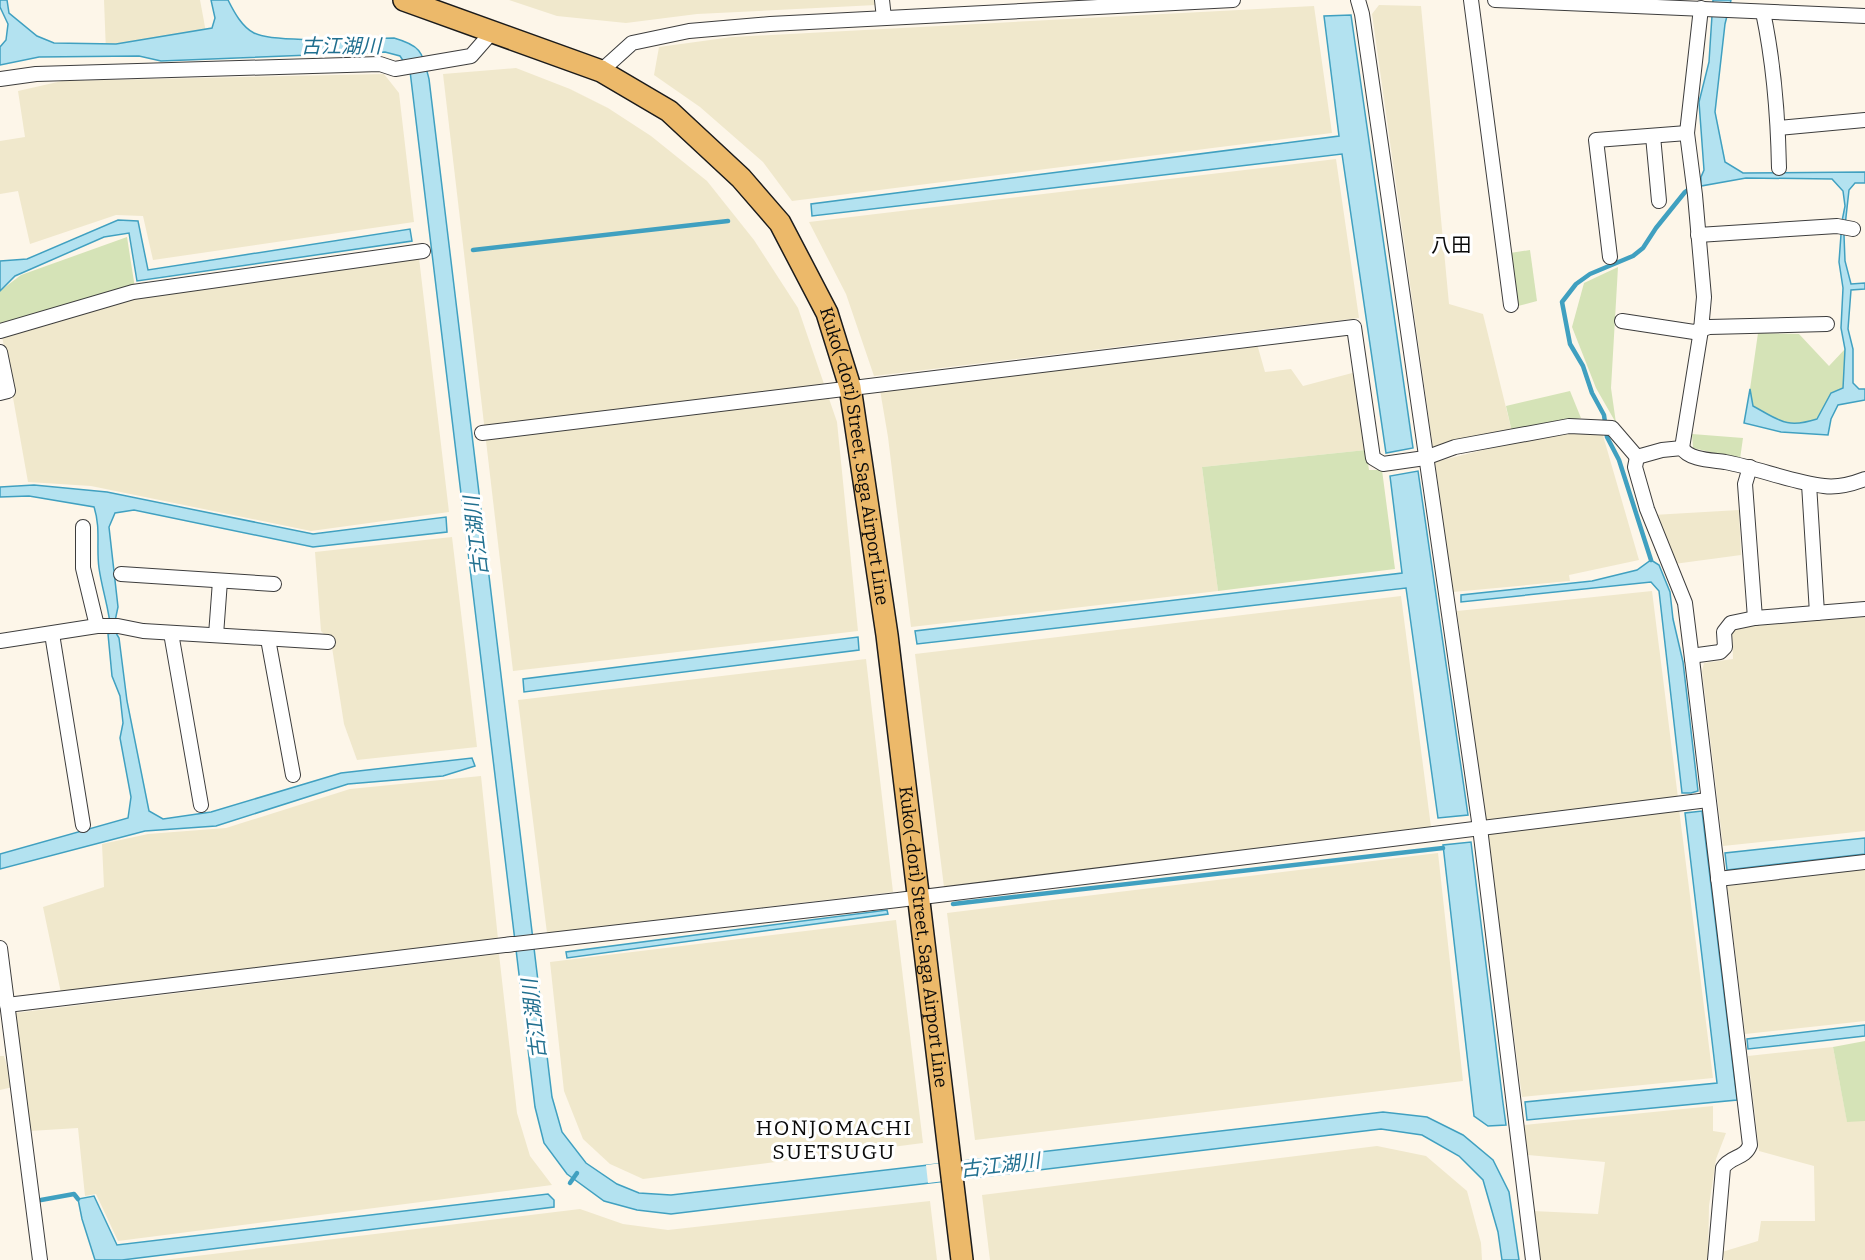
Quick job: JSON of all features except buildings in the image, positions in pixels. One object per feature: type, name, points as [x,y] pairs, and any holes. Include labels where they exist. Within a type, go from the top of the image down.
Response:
[{"type":"main road","name":"Kuko(-dori) Street, Saga Airport Line","points":[[404,0],[601,71],[669,111],[741,177],[780,224],[827,313],[850,387],[887,635],[962,1260]]},
{"type":"street","points":[[882,0],[884,18]]},
{"type":"street","points":[[601,71],[632,43],[689,31],[884,18],[1233,0]]},
{"type":"street","points":[[1358,0],[1362,14],[1480,828],[1533,1260]]},
{"type":"street","points":[[1471,0],[1511,304]]},
{"type":"street","points":[[1495,0],[1704,8],[1739,7],[1763,12],[1821,7],[1865,16]]},
{"type":"street","points":[[1704,8],[1687,133],[1704,297],[1682,448],[1684,452],[1695,457],[1750,467],[1809,484],[1840,486],[1865,479]]},
{"type":"street","points":[[1763,12],[1771,52],[1779,168]]},
{"type":"street","points":[[0,79],[36,74],[380,64],[395,69],[471,56],[492,32]]},
{"type":"street","points":[[1778,128],[1865,120]]},
{"type":"street","points":[[1610,257],[1596,140],[1687,133]]},
{"type":"street","points":[[1653,136],[1659,201]]},
{"type":"street","points":[[1698,235],[1837,226],[1853,229]]},
{"type":"street","points":[[0,331],[133,292],[423,251]]},
{"type":"street","points":[[1622,321],[1694,333],[1709,327],[1827,324]]},
{"type":"street","points":[[482,433],[1354,327],[1373,458],[1383,464],[1425,458],[1455,447],[1569,426],[1606,427],[1637,457]]},
{"type":"street","points":[[0,352],[8,391],[0,393]]},
{"type":"street","points":[[1637,457],[1662,450],[1682,448]]},
{"type":"street","points":[[1637,457],[1635,467],[1647,510],[1684,603],[1750,1145],[1748,1151],[1727,1162],[1723,1168],[1715,1260]]},
{"type":"street","points":[[1750,467],[1745,484],[1755,618]]},
{"type":"street","points":[[1809,484],[1817,613]]},
{"type":"street","points":[[83,527],[83,568],[107,626]]},
{"type":"street","points":[[121,574],[274,584]]},
{"type":"street","points":[[216,635],[220,581]]},
{"type":"street","points":[[1692,659],[1698,655],[1720,652],[1725,647],[1724,632],[1731,622],[1865,609]]},
{"type":"street","points":[[0,641],[107,626],[143,631],[328,642]]},
{"type":"street","points":[[171,633],[201,806]]},
{"type":"street","points":[[52,634],[83,825]]},
{"type":"street","points":[[268,639],[293,775]]},
{"type":"street","points":[[7,1005],[1708,800]]},
{"type":"street","points":[[1718,879],[1865,862]]},
{"type":"street","points":[[0,948],[7,1005],[6,1047],[40,1260]]},
{"type":"shaded area","points":[[104,0],[200,0],[208,43],[106,52]]},
{"type":"shaded area","points":[[509,0],[875,0],[876,5],[697,14],[626,23],[557,16]]},
{"type":"shaded area","points":[[1379,5],[1421,6],[1449,304],[1483,314],[1512,432],[1433,448],[1372,14]]},
{"type":"shaded area","points":[[1314,6],[1332,133],[792,201],[763,162],[700,107],[654,75],[659,47],[732,37]]},
{"type":"shaded area","points":[[516,68],[570,89],[608,108],[651,136],[707,181],[754,240],[798,308],[837,422],[858,631],[513,671],[443,74]]},
{"type":"shaded area","points":[[384,74],[399,93],[414,222],[153,260],[143,216],[116,215],[30,244],[18,191],[0,194],[0,141],[25,137],[18,91],[62,81]]},
{"type":"shaded area","points":[[1336,159],[1359,318],[874,376],[846,294],[809,222]]},
{"type":"shaded area","points":[[419,258],[449,512],[311,531],[91,486],[28,482],[2,336],[136,297]]},
{"type":"shaded area","points":[[1257,344],[1265,372],[1291,369],[1303,386],[1356,372],[1366,450],[1202,467],[1218,591],[911,627],[888,437],[880,390]]},
{"type":"shaded area","points":[[1572,431],[1602,432],[1639,560],[1569,575],[1570,581],[1453,592],[1435,462],[1515,442]]},
{"type":"shaded area","points":[[1739,510],[1741,555],[1674,564],[1653,515]]},
{"type":"shaded area","points":[[452,537],[477,747],[357,760],[344,724],[331,641],[321,631],[315,552]]},
{"type":"shaded area","points":[[1652,591],[1678,798],[1485,820],[1457,611]]},
{"type":"shaded area","points":[[1401,596],[1431,827],[944,887],[915,654]]},
{"type":"shaded area","points":[[1865,617],[1865,831],[1723,846],[1702,671],[1704,663],[1733,659],[1732,632],[1740,627]]},
{"type":"shaded area","points":[[866,659],[893,892],[547,933],[518,700]]},
{"type":"shaded area","points":[[481,776],[498,939],[61,993],[43,907],[104,887],[102,844],[148,834],[226,828],[350,789]]},
{"type":"shaded area","points":[[1679,809],[1713,1078],[1522,1097],[1487,832]]},
{"type":"shaded area","points":[[1438,853],[1463,1081],[975,1140],[947,913]]},
{"type":"shaded area","points":[[1865,869],[1865,1021],[1745,1034],[1727,886]]},
{"type":"shaded area","points":[[896,920],[923,1143],[643,1179],[610,1164],[583,1139],[564,1091],[550,962]]},
{"type":"shaded area","points":[[499,954],[517,1113],[530,1156],[552,1185],[118,1241],[96,1194],[85,1196],[78,1128],[30,1131],[15,1013]]},
{"type":"shaded area","points":[[1833,1047],[1847,1121],[1865,1121],[1865,1260],[1724,1260],[1722,1252],[1758,1241],[1761,1221],[1815,1221],[1814,1166],[1759,1151],[1748,1056]]},
{"type":"shaded area","points":[[0,1056],[4,1056],[13,1087],[0,1090]]},
{"type":"shaded area","points":[[1713,1106],[1713,1131],[1726,1133],[1716,1159],[1709,1206],[1708,1260],[1538,1260],[1532,1211],[1598,1214],[1605,1162],[1528,1155],[1524,1125]]},
{"type":"shaded area","points":[[1377,1146],[1426,1156],[1467,1191],[1481,1243],[1482,1260],[990,1260],[982,1195]]},
{"type":"shaded area","points":[[930,1201],[937,1260],[163,1260],[580,1209],[623,1224],[668,1230]]},
{"type":"green space","points":[[127,237],[135,288],[0,325],[0,291],[21,275]]},
{"type":"green space","points":[[1530,250],[1537,301],[1518,306],[1510,253]]},
{"type":"green space","points":[[1618,267],[1611,388],[1616,423],[1596,388],[1572,327],[1584,283]]},
{"type":"green space","points":[[1758,333],[1799,334],[1829,366],[1845,349],[1843,388],[1831,393],[1817,419],[1798,423],[1783,422],[1752,406],[1750,389]]},
{"type":"green space","points":[[1570,391],[1581,418],[1512,432],[1506,406]]},
{"type":"green space","points":[[1692,434],[1743,438],[1740,459],[1693,448]]},
{"type":"green space","points":[[1366,450],[1369,470],[1382,470],[1395,569],[1218,591],[1202,467]]},
{"type":"green space","points":[[1865,1041],[1865,1121],[1847,1122],[1833,1047]]},
{"type":"water","name":"古江湖川","points":[[0,0],[7,0],[9,13],[37,36],[54,43],[116,44],[212,28],[215,18],[211,0],[228,0],[242,23],[254,33],[300,39],[394,38],[416,47],[422,56],[429,79],[552,1097],[562,1132],[586,1163],[617,1184],[639,1193],[671,1195],[1383,1112],[1427,1117],[1463,1135],[1493,1160],[1509,1192],[1519,1260],[1502,1260],[1498,1232],[1483,1180],[1459,1156],[1422,1135],[1381,1129],[671,1214],[637,1210],[604,1201],[567,1174],[544,1143],[535,1107],[410,71],[400,56],[385,52],[161,61],[139,56],[39,57],[0,65],[0,47],[6,40],[8,24],[0,7]]},
{"type":"water","points":[[1713,0],[1731,0],[1725,24],[1715,112],[1725,162],[1743,173],[1865,172],[1865,183],[1855,183],[1849,190],[1844,235],[1845,261],[1851,284],[1865,283],[1865,289],[1851,290],[1848,329],[1853,349],[1853,383],[1859,389],[1865,389],[1865,400],[1838,405],[1831,419],[1828,435],[1781,432],[1744,423],[1750,389],[1753,406],[1783,422],[1798,423],[1817,419],[1831,393],[1843,388],[1845,349],[1841,328],[1843,288],[1839,262],[1845,206],[1843,191],[1832,179],[1746,178],[1701,186],[1704,170],[1699,102],[1709,62]]},
{"type":"water","points":[[1351,15],[1413,448],[1386,453],[1342,154],[812,216],[811,204],[1339,136],[1324,16]]},
{"type":"water","points":[[118,220],[138,221],[148,270],[410,229],[412,241],[137,281],[129,233],[104,237],[15,276],[0,291],[0,261],[27,259]]},
{"type":"water","points":[[1418,471],[1468,815],[1438,818],[1406,588],[917,644],[915,631],[1402,573],[1390,476]]},
{"type":"water","points":[[34,485],[107,492],[313,534],[446,517],[447,532],[313,547],[134,510],[115,513],[109,527],[118,607],[115,621],[116,633],[119,638],[127,701],[149,811],[163,819],[211,812],[341,773],[472,758],[475,766],[443,776],[348,784],[216,826],[145,831],[0,869],[0,854],[128,818],[131,797],[120,738],[123,723],[120,696],[112,676],[108,634],[111,633],[99,568],[94,507],[29,496],[0,497],[0,487]]},
{"type":"water","points":[[1651,560],[1659,565],[1670,592],[1673,619],[1683,662],[1698,791],[1691,793],[1682,793],[1659,591],[1651,582],[1461,602],[1461,595],[1592,581],[1637,570]]},
{"type":"water","points":[[858,637],[859,650],[524,692],[523,679]]},
{"type":"water","points":[[1702,811],[1737,1100],[1527,1120],[1525,1102],[1717,1083],[1685,813]]},
{"type":"water","points":[[1865,838],[1865,854],[1727,870],[1725,853]]},
{"type":"water","points":[[1471,842],[1506,1125],[1488,1126],[1474,1116],[1443,845]]},
{"type":"water","points":[[887,910],[888,914],[567,958],[566,952]]},
{"type":"water","points":[[1865,1025],[1865,1036],[1748,1049],[1747,1039]]},
{"type":"water","points":[[548,1194],[554,1200],[554,1207],[122,1260],[95,1260],[78,1199],[94,1196],[117,1245]]},
{"type":"pier","points":[[975,1159],[977,1177],[928,1183],[926,1165]]},
{"type":"waterway","points":[[1651,560],[1619,460],[1607,437],[1604,415],[1592,393],[1583,366],[1570,344],[1562,302],[1576,284],[1590,274],[1633,256],[1643,248],[1656,228],[1685,192],[1692,187]]},
{"type":"waterway","points":[[473,250],[728,221]]},
{"type":"waterway","points":[[953,904],[1443,848]]},
{"type":"waterway","points":[[570,1183],[577,1173]]},
{"type":"waterway","points":[[41,1200],[74,1194],[78,1199]]},
{"type":"district","name":"八田","points":[[1451,245]]},
{"type":"district","name":"HONJOMACHI SUETSUGU","points":[[834,1140]]}]
